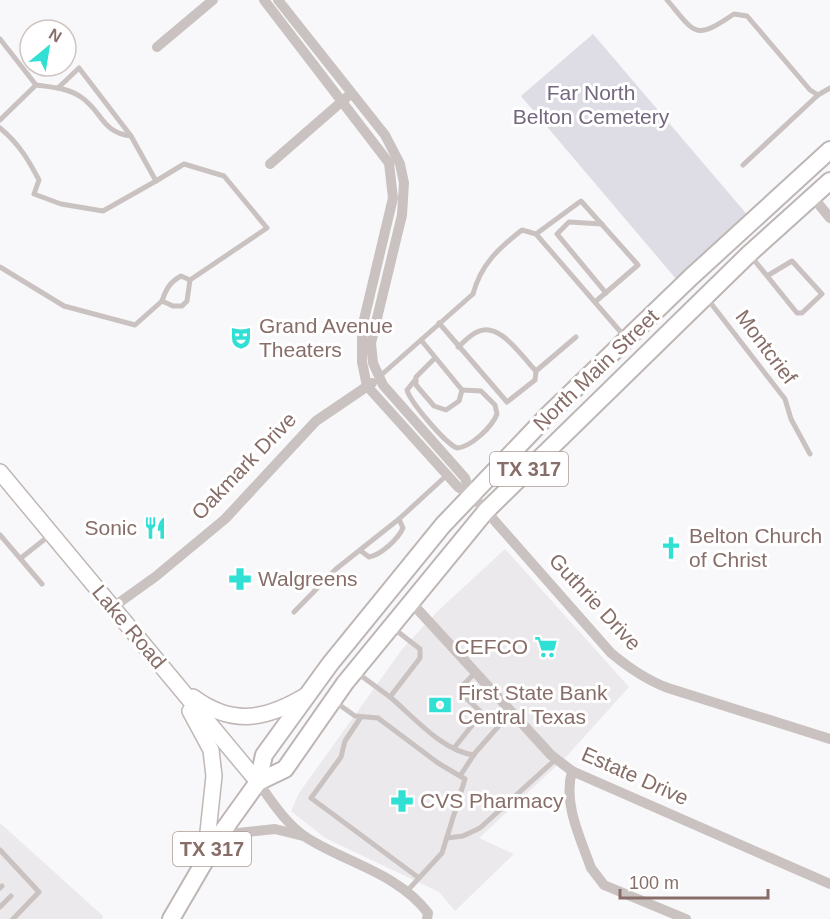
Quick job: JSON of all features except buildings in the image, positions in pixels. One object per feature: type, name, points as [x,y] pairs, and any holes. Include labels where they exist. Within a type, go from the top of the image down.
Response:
[{"type":"main road","name":"North Main Street","points":[[171,919],[220,835],[258,782],[264,755],[395,582],[471,494],[626,339],[830,150]]},
{"type":"main road","name":"North Main Street","points":[[258,782],[285,769],[333,700],[390,626],[486,511],[705,296],[830,181]]},
{"type":"main road","name":"Lake Road","points":[[0,472],[258,782]]},
{"type":"main road","points":[[177,684],[203,704],[241,717],[275,712],[308,695]]},
{"type":"main road","points":[[177,684],[210,750],[214,776],[205,860]]},
{"type":"street","points":[[157,47],[213,0]]},
{"type":"street","points":[[264,0],[347,97]]},
{"type":"street","points":[[278,0],[347,97],[397,177],[402,215],[371,343],[378,378],[465,478],[471,494]]},
{"type":"street","points":[[270,164],[347,97]]},
{"type":"street","points":[[397,177],[360,342],[367,386],[458,487],[471,494]]},
{"type":"street","points":[[812,196],[830,218]]},
{"type":"street","name":"Oakmark Drive","points":[[113,607],[155,577],[225,519],[316,421],[378,378]]},
{"type":"street","name":"Guthrie Drive","points":[[471,494],[610,653],[647,680],[830,739]]},
{"type":"street","name":"Estate Drive","points":[[410,601],[511,712],[556,759],[572,771],[830,884]]},
{"type":"street","points":[[572,771],[568,784],[569,802],[591,868],[597,877],[604,885],[686,919]]},
{"type":"street","points":[[258,782],[276,808],[306,837]]},
{"type":"street","points":[[220,835],[275,829],[306,837],[408,890],[428,913],[427,919]]},
{"type":"lane","points":[[667,0],[690,27],[698,32],[711,30],[734,14],[747,16],[810,90],[818,95]]},
{"type":"lane","points":[[0,39],[36,85],[58,88],[81,97],[115,134],[131,136]]},
{"type":"lane","points":[[58,88],[79,68],[131,136],[156,181]]},
{"type":"lane","points":[[0,120],[36,85]]},
{"type":"lane","points":[[743,165],[818,95],[830,88]]},
{"type":"lane","points":[[0,128],[18,143],[28,157],[39,180],[34,194],[61,204],[103,211],[184,164],[224,176],[267,228],[190,280],[187,301],[182,306],[173,306],[162,301]]},
{"type":"lane","points":[[536,234],[581,201],[638,265],[595,302]]},
{"type":"lane","points":[[602,224],[569,222],[557,234],[606,293]]},
{"type":"lane","points":[[378,378],[473,294],[477,277],[498,249],[522,230],[536,234],[626,339]]},
{"type":"lane","points":[[749,254],[797,313],[802,313],[822,294],[797,263],[786,263],[767,276]]},
{"type":"lane","points":[[0,267],[64,306],[135,325],[162,301],[167,287],[175,279],[182,276],[190,280]]},
{"type":"lane","name":"Montcrief","points":[[705,296],[785,399],[791,419],[810,454]]},
{"type":"lane","points":[[439,323],[507,402],[524,391],[535,380],[536,371],[576,337]]},
{"type":"lane","points":[[458,347],[476,332],[491,329],[499,333],[536,371]]},
{"type":"lane","points":[[421,340],[462,390],[482,391],[495,405],[497,414],[490,425],[466,446],[457,448],[452,445],[411,400],[407,390],[435,358]]},
{"type":"lane","points":[[415,380],[420,393],[434,406],[443,410],[459,401],[462,390]]},
{"type":"lane","points":[[294,612],[336,568],[361,551],[447,475]]},
{"type":"lane","points":[[361,551],[369,557],[377,554],[404,528],[399,519]]},
{"type":"lane","points":[[21,558],[52,534]]},
{"type":"lane","points":[[0,535],[42,584]]},
{"type":"lane","points":[[390,626],[420,649],[420,658],[390,698]]},
{"type":"lane","points":[[355,671],[454,748],[474,755]]},
{"type":"lane","points":[[454,748],[482,713],[466,698],[461,687],[476,672]]},
{"type":"lane","points":[[333,700],[355,716],[378,718],[438,764],[465,779],[442,853],[408,890]]},
{"type":"lane","points":[[460,776],[474,755],[511,712]]},
{"type":"lane","points":[[361,717],[345,741],[341,757],[311,798],[419,878]]},
{"type":"lane","points":[[447,838],[463,836],[480,828],[556,759]]},
{"type":"lane","points":[[0,850],[3,856],[39,892],[13,919]]},
{"type":"lane","points":[[0,907],[11,896]]},
{"type":"shaded area","points":[[505,549],[629,687],[566,757],[479,838],[514,854],[455,911],[439,892],[325,838],[291,811],[299,793],[403,648],[440,609]]},
{"type":"shaded area","points":[[0,823],[103,916],[102,919],[0,919]]},
{"type":"green space","name":"Far North Belton Cemetery","points":[[593,34],[750,218],[677,280],[521,96]]},
{"type":"place","name":"Grand Avenue Theaters","points":[[241,338]]},
{"type":"place","name":"Sonic","points":[[155,528]]},
{"type":"place","name":"Belton Church of Christ","points":[[671,548]]},
{"type":"place","name":"Walgreens","points":[[240,579]]},
{"type":"place","name":"CEFCO","points":[[546,647]]},
{"type":"place","name":"First State Bank Central Texas","points":[[440,705]]},
{"type":"place","name":"CVS Pharmacy","points":[[402,801]]}]
